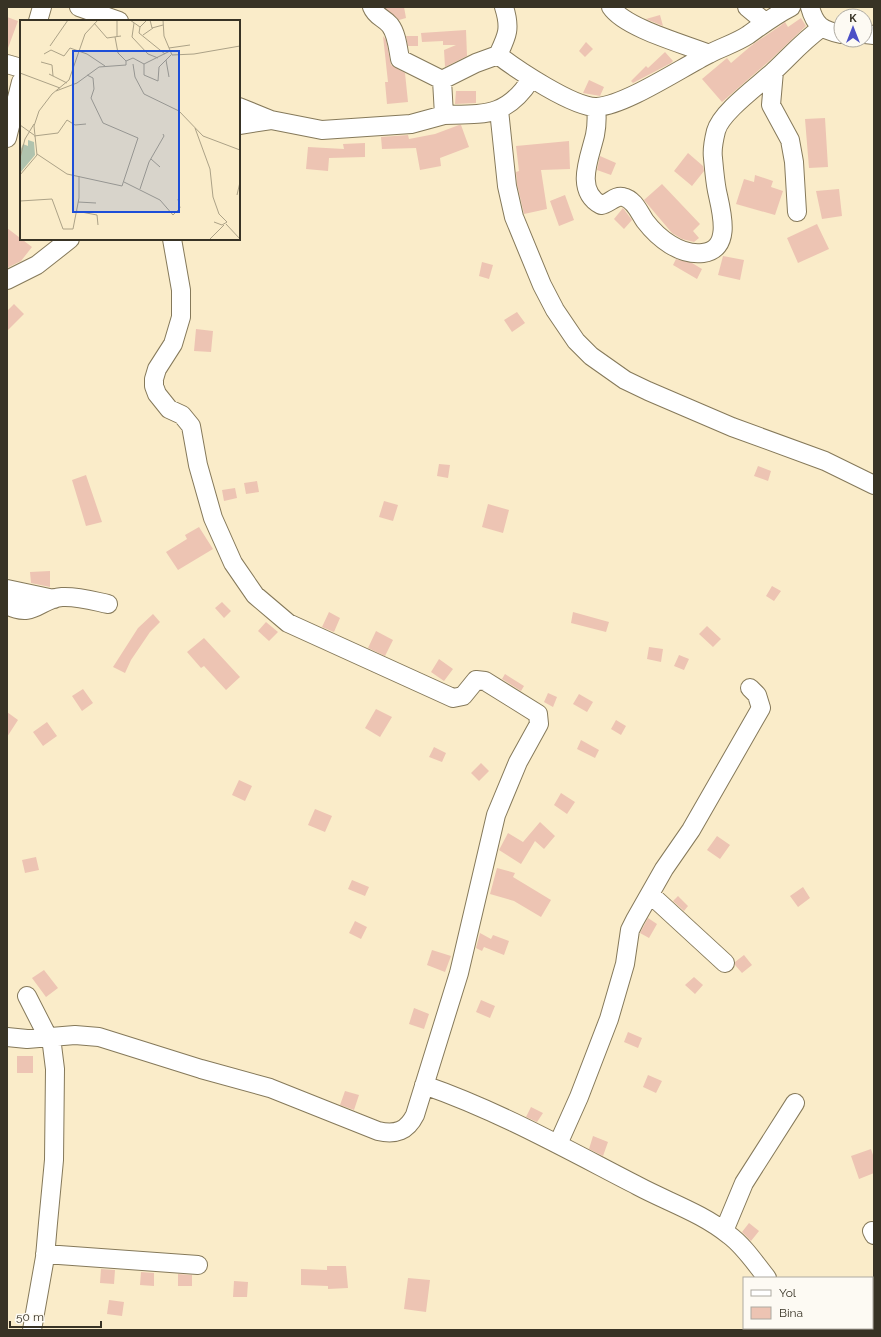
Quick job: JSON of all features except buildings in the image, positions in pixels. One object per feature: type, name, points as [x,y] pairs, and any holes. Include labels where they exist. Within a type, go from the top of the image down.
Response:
[{"type":"street","points":[[38,20],[42,7]]},
{"type":"street","points":[[79,7],[116,20]]},
{"type":"street","points":[[372,7],[375,14],[390,25],[394,32],[400,59],[442,80]]},
{"type":"street","points":[[442,80],[476,63],[498,55],[508,33],[509,26],[504,7]]},
{"type":"street","points":[[611,7],[623,20],[648,32],[709,54]]},
{"type":"street","points":[[748,7],[765,22]]},
{"type":"street","points":[[498,55],[531,79],[578,102],[596,107],[629,96],[746,36],[765,22],[791,7]]},
{"type":"street","points":[[810,7],[813,16],[821,28],[833,32]]},
{"type":"street","points":[[596,107],[595,135],[585,168],[589,193],[594,200],[601,205],[619,197],[625,197],[632,201],[654,232],[672,245],[695,254],[709,252],[718,245],[723,227],[713,157],[716,131],[724,117],[774,71],[801,43],[821,28]]},
{"type":"street","points":[[7,64],[20,68]]},
{"type":"street","points":[[774,71],[771,105],[790,140],[794,162],[797,212]]},
{"type":"street","points":[[240,106],[271,120],[322,130],[411,124],[444,115],[480,114],[498,110],[522,94],[531,79]]},
{"type":"street","points":[[442,80],[444,115]]},
{"type":"street","points":[[7,138],[20,86]]},
{"type":"street","points":[[498,110],[507,186],[514,217],[542,285],[555,310],[576,341],[591,356],[625,380],[648,391],[732,427],[825,460],[874,485]]},
{"type":"street","points":[[240,126],[271,120]]},
{"type":"street","points":[[7,280],[37,265],[69,240]]},
{"type":"street","points":[[7,1037],[28,1039],[75,1035],[99,1037],[201,1069],[270,1088],[372,1129],[387,1133],[401,1131],[411,1123],[458,973],[496,815],[518,762],[539,724],[540,718],[532,710],[485,681],[476,680],[472,682],[463,696],[458,698],[449,696],[288,623],[255,595],[233,562],[213,518],[198,465],[191,426],[182,415],[169,409],[157,394],[154,386],[154,379],[157,369],[173,344],[181,317],[181,290],[172,240]]},
{"type":"street","points":[[7,589],[54,600]]},
{"type":"street","points":[[7,605],[25,611],[54,600],[70,597],[108,604]]},
{"type":"street","points":[[558,1144],[579,1097],[608,1019],[625,964],[630,930],[761,708],[757,695],[750,688]]},
{"type":"street","points":[[650,895],[725,963]]},
{"type":"street","points":[[27,996],[54,1049],[55,1069],[54,1160],[45,1254],[32,1330]]},
{"type":"street","points":[[424,1085],[477,1106],[558,1144],[702,1218],[724,1232],[749,1255],[766,1277]]},
{"type":"street","points":[[724,1232],[744,1183],[795,1103]]},
{"type":"street","points":[[45,1254],[198,1265]]}]
